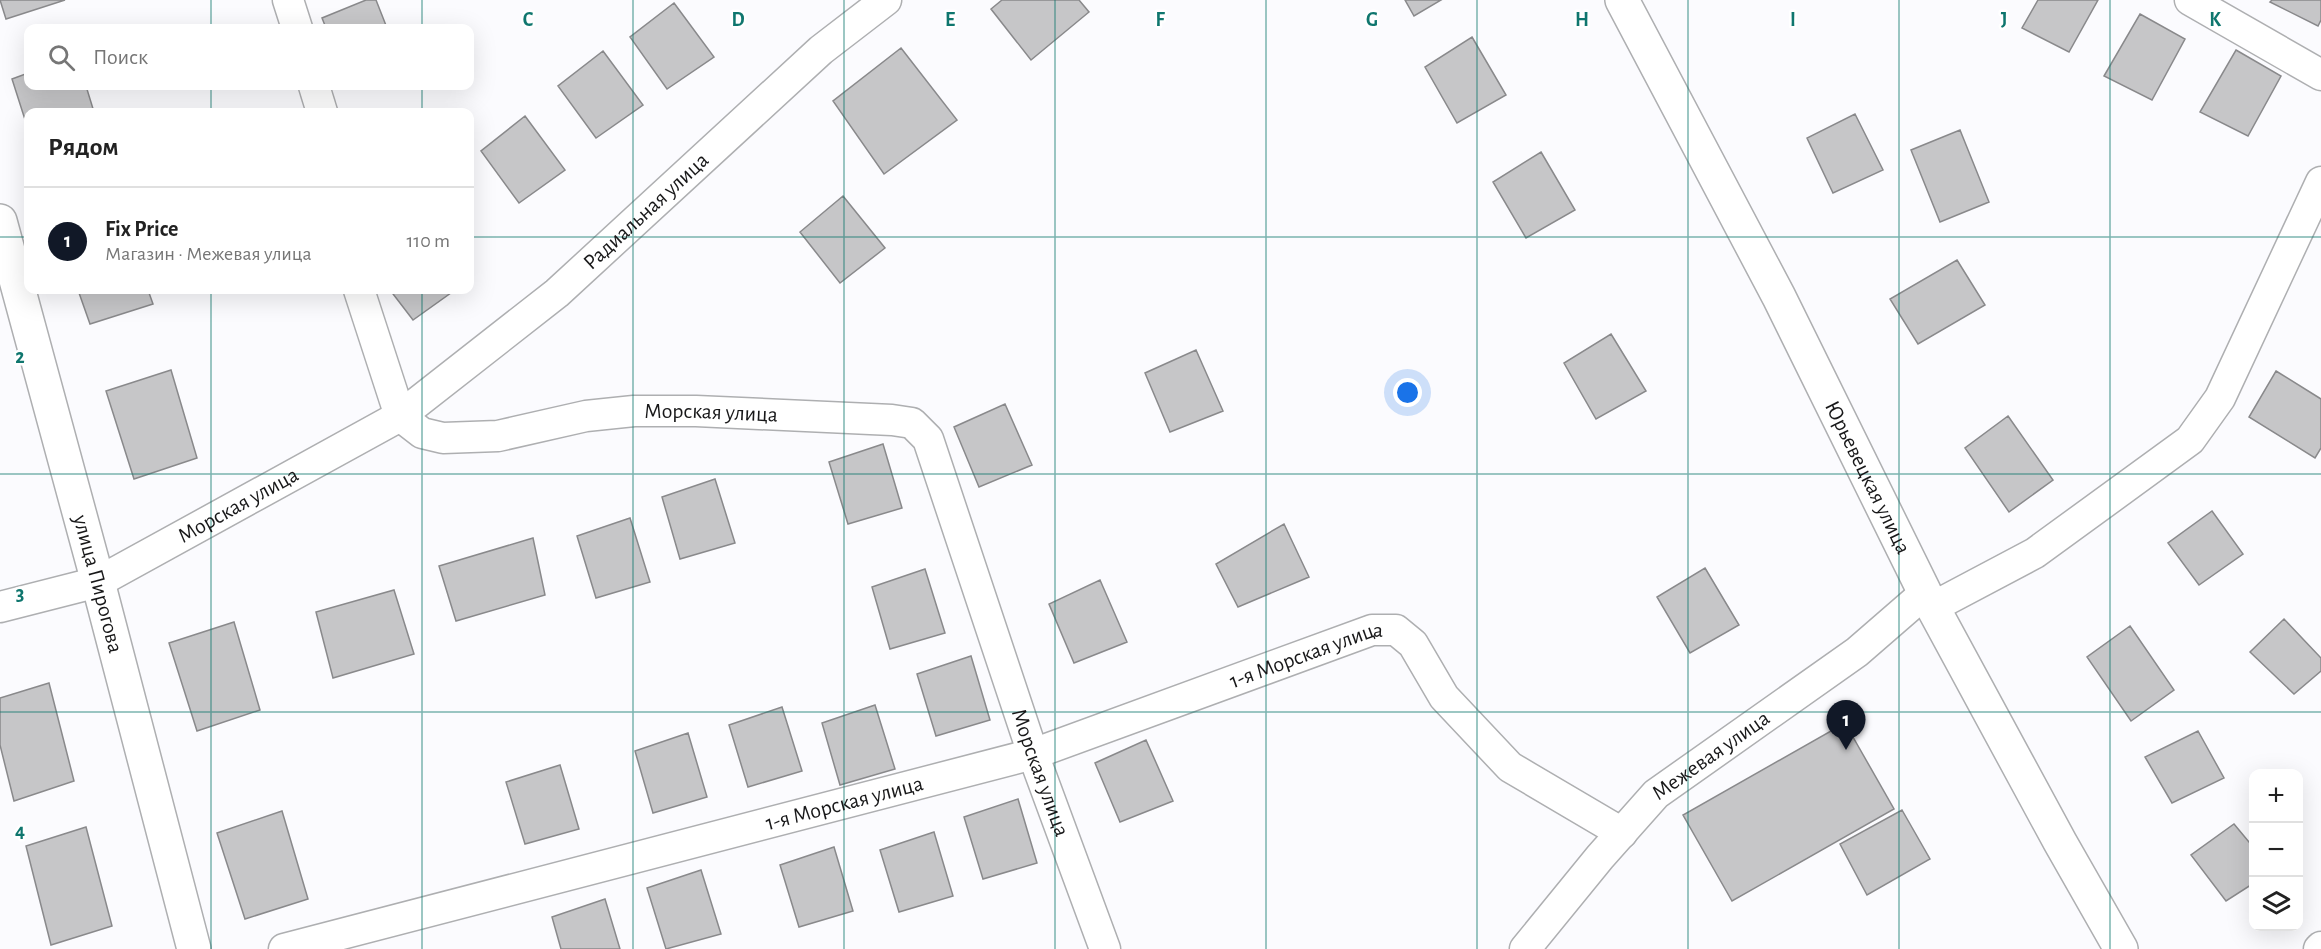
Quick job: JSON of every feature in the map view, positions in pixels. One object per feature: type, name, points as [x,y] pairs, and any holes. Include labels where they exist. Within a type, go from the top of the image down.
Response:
[{"type":"main road","name":"Юрьевецкая улица","points":[[1622,0],[1779,297],[1929,600],[2060,842],[2121,949]]},
{"type":"main road","name":"улица Пирогова","points":[[0,221],[194,949]]},
{"type":"street","points":[[288,0],[296,24]]},
{"type":"street","name":"Радиальная улица","points":[[400,416],[557,293],[821,50],[886,0]]},
{"type":"street","points":[[2190,0],[2321,75]]},
{"type":"street","points":[[315,90],[321,108]]},
{"type":"street","name":"Межевая улица","points":[[1525,949],[1656,794],[1929,600],[2035,553],[2190,440],[2220,398],[2321,183]]},
{"type":"street","points":[[360,294],[400,416]]},
{"type":"street","name":"Морская улица","points":[[0,607],[98,582],[400,416],[422,433],[443,438],[498,436],[586,416],[634,411],[708,411],[912,423],[928,439],[1033,754],[1106,949]]},
{"type":"street","name":"1-я Морская улица","points":[[284,949],[1033,754],[1372,630],[1396,630],[1413,644],[1444,697],[1510,767],[1622,833]]},
{"type":"building","points":[[0,0],[65,0],[6,19]]},
{"type":"building","points":[[366,0],[376,0],[385,24],[324,24],[322,18]]},
{"type":"building","points":[[1002,0],[1079,0],[1089,12],[1031,60],[991,9]]},
{"type":"building","points":[[1405,0],[1441,0],[1414,16]]},
{"type":"building","points":[[2038,0],[2098,0],[2069,52],[2022,28]]},
{"type":"building","points":[[2272,0],[2321,0],[2321,20],[2318,26],[2270,2]]},
{"type":"building","points":[[674,3],[714,57],[667,89],[630,37]]},
{"type":"building","points":[[2140,14],[2185,39],[2152,100],[2104,76]]},
{"type":"building","points":[[1472,37],[1506,95],[1457,123],[1425,67]]},
{"type":"building","points":[[901,48],[957,120],[884,174],[833,101]]},
{"type":"building","points":[[2236,50],[2281,76],[2248,136],[2200,112]]},
{"type":"building","points":[[603,51],[643,105],[596,138],[558,86]]},
{"type":"building","points":[[24,74],[24,90],[87,90],[93,108],[24,108],[24,116],[12,79]]},
{"type":"building","points":[[1855,114],[1883,170],[1833,193],[1807,138]]},
{"type":"building","points":[[525,116],[565,170],[519,203],[481,151]]},
{"type":"building","points":[[1960,130],[1989,202],[1940,222],[1911,150]]},
{"type":"building","points":[[1541,152],[1575,210],[1526,238],[1493,182]]},
{"type":"building","points":[[843,196],[885,248],[840,283],[800,232]]},
{"type":"building","points":[[1957,260],[1985,305],[1918,344],[1890,299]]},
{"type":"building","points":[[79,294],[149,294],[153,304],[90,324]]},
{"type":"building","points":[[393,294],[449,294],[413,320]]},
{"type":"building","points":[[1611,334],[1646,391],[1596,419],[1564,363]]},
{"type":"building","points":[[1196,350],[1223,411],[1170,432],[1145,373]]},
{"type":"building","points":[[171,370],[197,458],[134,479],[106,391]]},
{"type":"building","points":[[2276,371],[2321,399],[2321,448],[2315,458],[2249,417]]},
{"type":"building","points":[[1005,404],[1032,465],[979,487],[954,427]]},
{"type":"building","points":[[2008,416],[2053,480],[2009,512],[1965,448]]},
{"type":"building","points":[[883,444],[902,508],[848,524],[829,462]]},
{"type":"building","points":[[715,479],[735,543],[680,559],[662,497]]},
{"type":"building","points":[[2212,511],[2243,554],[2199,585],[2168,543]]},
{"type":"building","points":[[630,518],[650,582],[596,598],[577,536]]},
{"type":"building","points":[[1284,524],[1309,577],[1238,607],[1216,564]]},
{"type":"building","points":[[533,538],[545,595],[456,621],[439,566]]},
{"type":"building","points":[[1705,568],[1739,625],[1690,653],[1657,597]]},
{"type":"building","points":[[925,569],[945,633],[890,649],[872,587]]},
{"type":"building","points":[[1100,580],[1127,642],[1074,663],[1049,604]]},
{"type":"building","points":[[394,590],[414,654],[333,678],[316,612]]},
{"type":"building","points":[[2284,619],[2321,658],[2321,671],[2294,694],[2250,652]]},
{"type":"building","points":[[234,622],[260,710],[197,731],[169,643]]},
{"type":"building","points":[[2130,626],[2174,690],[2131,721],[2087,657]]},
{"type":"building","points":[[971,656],[990,720],[936,736],[917,674]]},
{"type":"building","points":[[49,683],[74,781],[14,801],[0,745],[0,698]]},
{"type":"building","points":[[875,705],[895,769],[840,785],[822,723]]},
{"type":"building","points":[[782,707],[802,771],[748,787],[729,725]]},
{"type":"building","points":[[1845,723],[1894,809],[1732,901],[1683,815]]},
{"type":"building","points":[[2198,731],[2224,778],[2172,803],[2145,757]]},
{"type":"building","points":[[688,733],[707,797],[653,813],[635,751]]},
{"type":"building","points":[[1146,740],[1173,801],[1120,822],[1095,763]]},
{"type":"building","points":[[560,765],[579,829],[525,844],[506,782]]},
{"type":"building","points":[[1018,799],[1037,863],[983,879],[964,817]]},
{"type":"building","points":[[1902,810],[1930,859],[1867,895],[1840,844]]},
{"type":"building","points":[[282,811],[308,899],[245,919],[217,833]]},
{"type":"building","points":[[2234,824],[2249,842],[2249,886],[2226,901],[2191,855]]},
{"type":"building","points":[[86,827],[112,926],[51,945],[26,846]]},
{"type":"building","points":[[934,832],[953,896],[899,912],[880,850]]},
{"type":"building","points":[[834,847],[853,911],[799,927],[780,865]]},
{"type":"building","points":[[701,870],[721,934],[666,949],[647,888]]},
{"type":"building","points":[[605,899],[620,949],[561,949],[552,917]]},
{"type":"place","name":"Fix Price","points":[[1846,750]]}]
